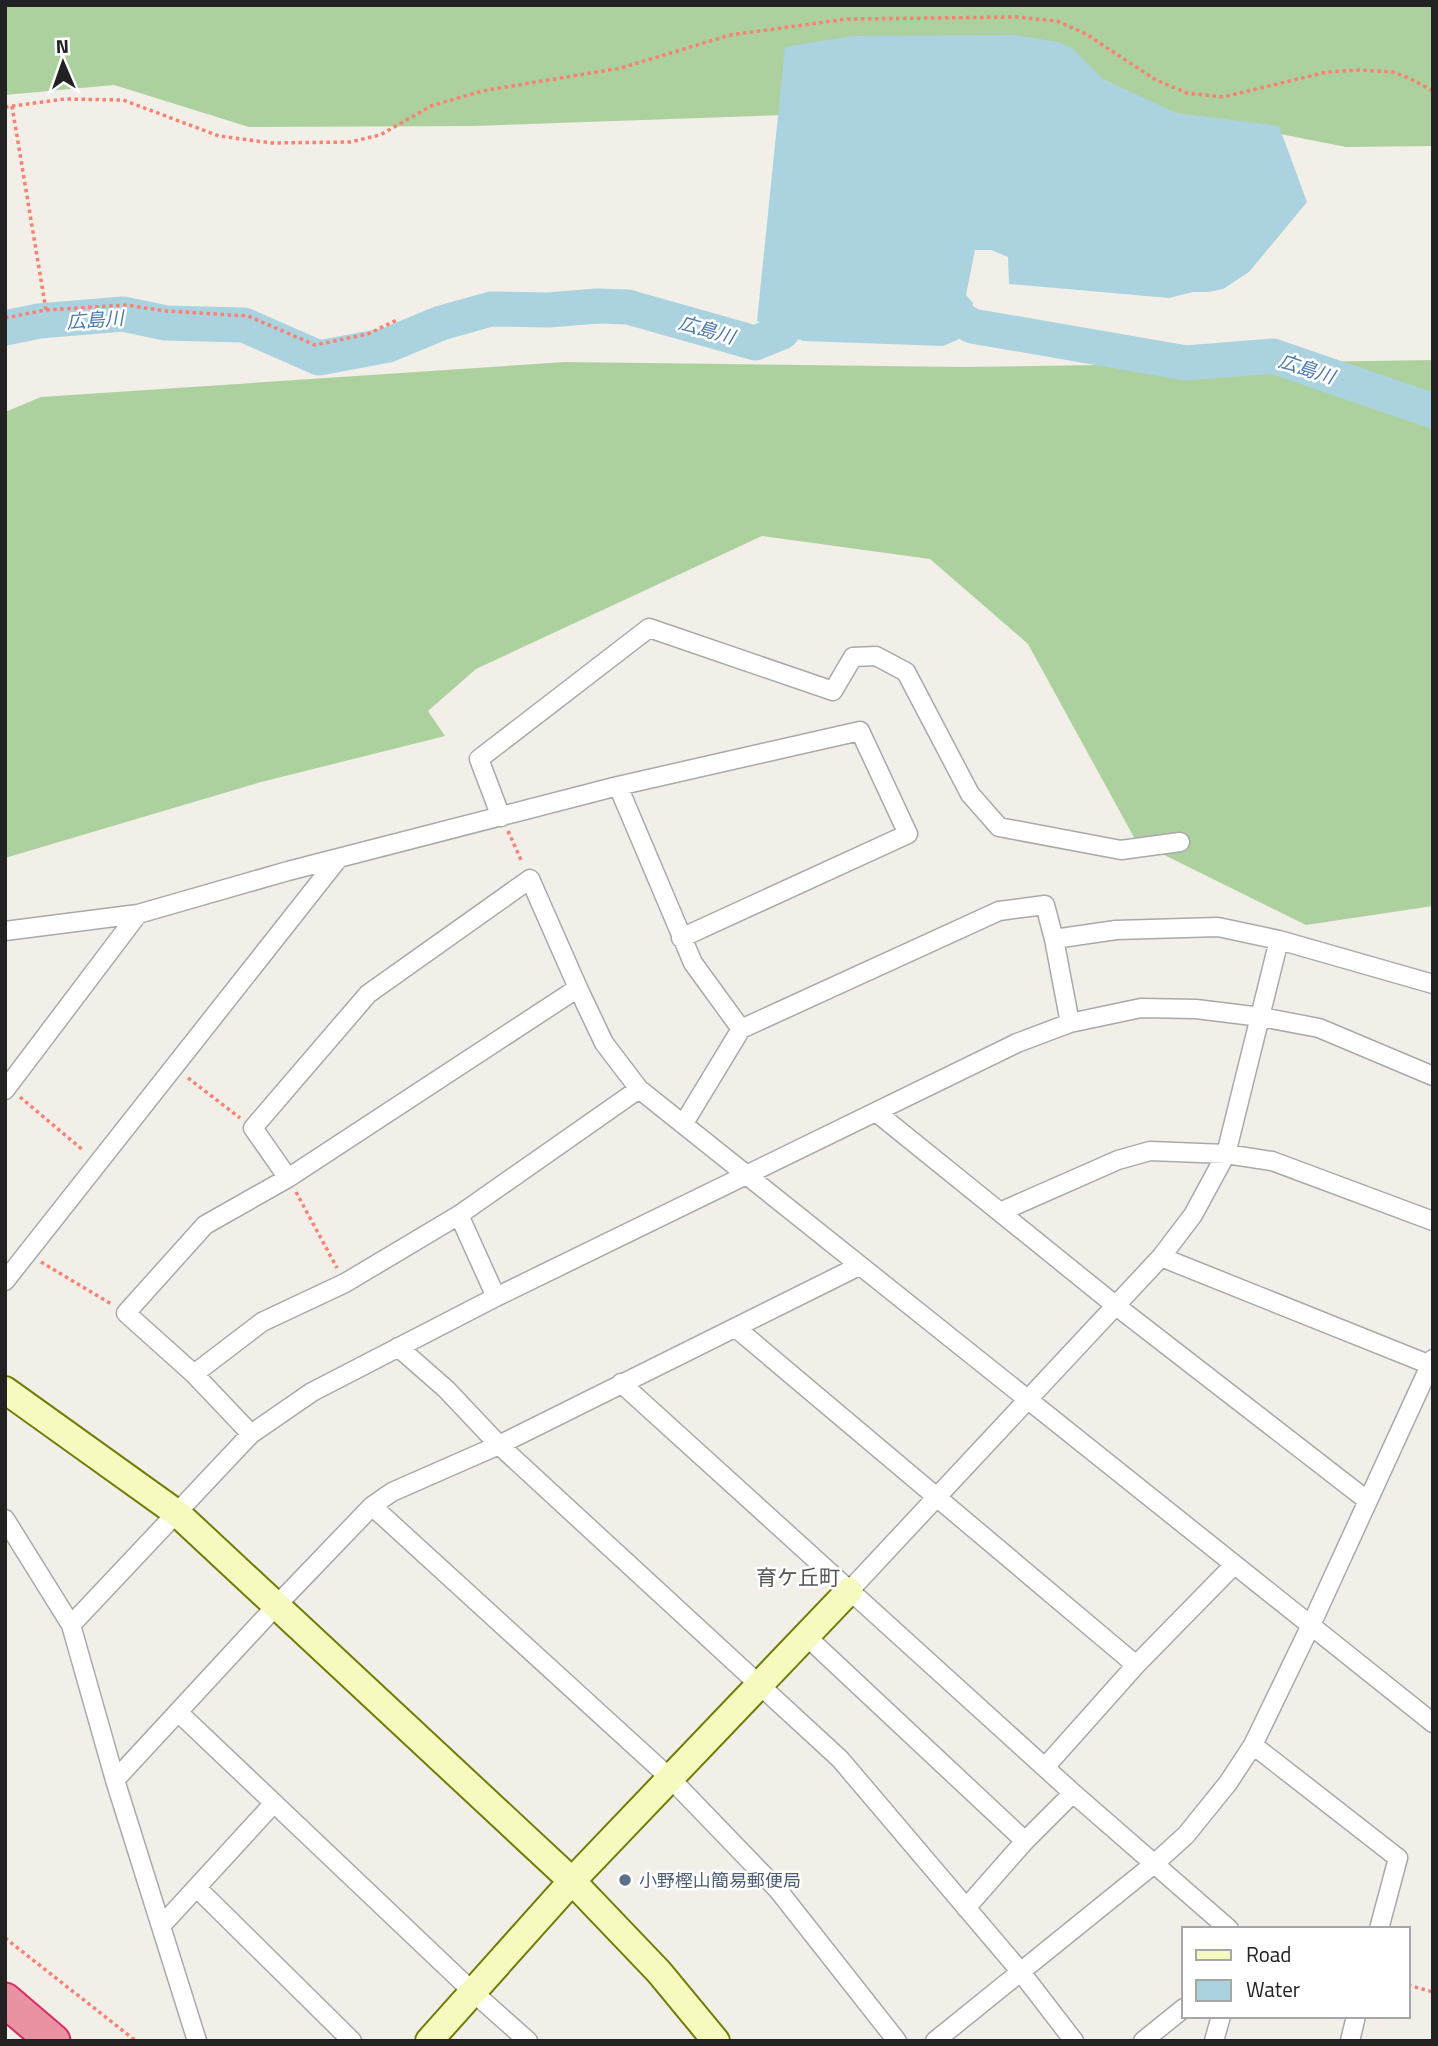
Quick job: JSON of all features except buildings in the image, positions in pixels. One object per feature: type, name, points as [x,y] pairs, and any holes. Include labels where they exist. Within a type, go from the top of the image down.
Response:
[{"type":"highway","points":[[5,2000],[53,2041]]},
{"type":"highway","points":[[5,2029],[21,2041]]},
{"type":"street","points":[[501,817],[479,759],[649,628],[833,691],[853,657],[876,656],[906,672],[970,793],[999,827],[1121,850],[1180,842]]},
{"type":"street","points":[[5,931],[138,914],[288,871],[618,786],[860,731],[908,834],[681,938]]},
{"type":"street","points":[[618,786],[693,963],[741,1029]]},
{"type":"street","points":[[5,1281],[338,859]]},
{"type":"street","points":[[288,1178],[253,1128],[368,994],[530,879],[604,1043],[639,1089],[1433,1723]]},
{"type":"street","points":[[684,1124],[741,1029],[999,911],[1045,905],[1070,1023]]},
{"type":"street","points":[[6,1087],[138,914]]},
{"type":"street","points":[[1054,939],[1116,930],[1218,927],[1279,940],[1433,984]]},
{"type":"street","points":[[429,2041],[572,1881],[849,1591],[1161,1257],[1193,1215],[1226,1154],[1279,940]]},
{"type":"street","points":[[251,1434],[194,1374],[126,1313],[205,1225],[288,1178],[578,988]]},
{"type":"street","points":[[71,1625],[251,1434],[312,1392],[496,1297],[1017,1044],[1070,1023],[1140,1009],[1196,1009],[1319,1028],[1433,1076]]},
{"type":"street","points":[[194,1374],[262,1322],[345,1283],[459,1215],[639,1089]]},
{"type":"street","points":[[876,1112],[1115,1306],[1368,1501]]},
{"type":"street","points":[[1000,1212],[1128,1157],[1150,1151],[1226,1154],[1272,1161],[1433,1221]]},
{"type":"street","points":[[459,1215],[496,1297]]},
{"type":"street","points":[[935,2041],[1154,1864],[1186,1835],[1228,1783],[1253,1745],[1432,1363],[1161,1257]]},
{"type":"street","points":[[115,1780],[372,1506],[392,1492],[499,1445],[859,1266]]},
{"type":"street","points":[[736,1328],[1136,1665]]},
{"type":"street","points":[[398,1347],[446,1389],[499,1445],[840,1759],[1020,1971],[1074,2041]]},
{"type":"street","points":[[621,1383],[1073,1793],[1226,1927]]},
{"type":"street","points":[[5,1390],[178,1514],[572,1881],[659,1972],[716,2041]]},
{"type":"street","points":[[372,1506],[671,1779],[778,1890],[897,2041]]},
{"type":"street","points":[[5,1519],[71,1625],[115,1780],[197,2041]]},
{"type":"street","points":[[1046,1766],[1136,1665],[1234,1565]]},
{"type":"street","points":[[806,1636],[1026,1841]]},
{"type":"street","points":[[178,1712],[528,2041]]},
{"type":"street","points":[[1253,1745],[1398,1858],[1380,1927]]},
{"type":"street","points":[[966,1908],[1073,1793]]},
{"type":"street","points":[[162,1925],[274,1803]]},
{"type":"street","points":[[197,1888],[352,2041]]},
{"type":"street","points":[[1143,2041],[1182,2010]]},
{"type":"street","points":[[1214,2041],[1220,2018]]},
{"type":"street","points":[[1350,2041],[1356,2018]]},
{"type":"path","points":[[5,107],[65,99],[123,100],[219,136],[272,143],[350,142],[380,135],[431,106],[482,91],[621,68],[730,35],[847,19],[1017,16],[1056,21],[1086,34],[1156,80],[1187,93],[1223,97],[1327,72],[1359,70],[1393,72],[1433,91]]},
{"type":"path","points":[[12,106],[46,310]]},
{"type":"path","points":[[5,318],[46,310],[126,305],[166,311],[248,316],[315,345],[368,334],[399,319]]},
{"type":"path","points":[[501,817],[530,879]]},
{"type":"path","points":[[174,1066],[253,1128]]},
{"type":"path","points":[[6,1087],[98,1162]]},
{"type":"path","points":[[288,1178],[345,1283]]},
{"type":"path","points":[[26,1254],[126,1313]]},
{"type":"path","points":[[5,1938],[136,2041]]},
{"type":"path","points":[[1410,1986],[1433,1992]]},
{"type":"green space","points":[[5,5],[1433,5],[1433,146],[1346,147],[1145,107],[812,114],[473,126],[249,127],[114,85],[5,95]]},
{"type":"green space","points":[[1433,360],[1433,906],[1306,925],[1136,841],[1028,644],[930,559],[762,536],[476,669],[428,711],[445,736],[261,782],[5,858],[5,412],[41,397],[565,362],[964,367]]},
{"type":"water","points":[[1015,35],[1058,42],[1072,48],[1103,79],[1176,113],[1279,126],[1307,202],[1249,272],[1223,289],[1169,298],[1009,284],[1008,257],[991,250],[975,250],[966,295],[973,303],[969,335],[943,346],[803,341],[757,321],[785,47],[853,36]]},
{"type":"waterway","name":"広島川","points":[[5,328],[39,321],[123,314],[166,323],[244,325],[319,358],[388,345],[441,323],[491,309],[549,310],[597,306],[628,307],[755,343],[782,332],[811,295]]},
{"type":"waterway","name":"広島川","points":[[931,300],[972,326],[1186,363],[1273,356],[1433,411]]},
{"type":"place","name":"小野樫山簡易郵便局","points":[[625,1880]]},
{"type":"district","name":"育ケ丘町","points":[[798,1577]]}]
